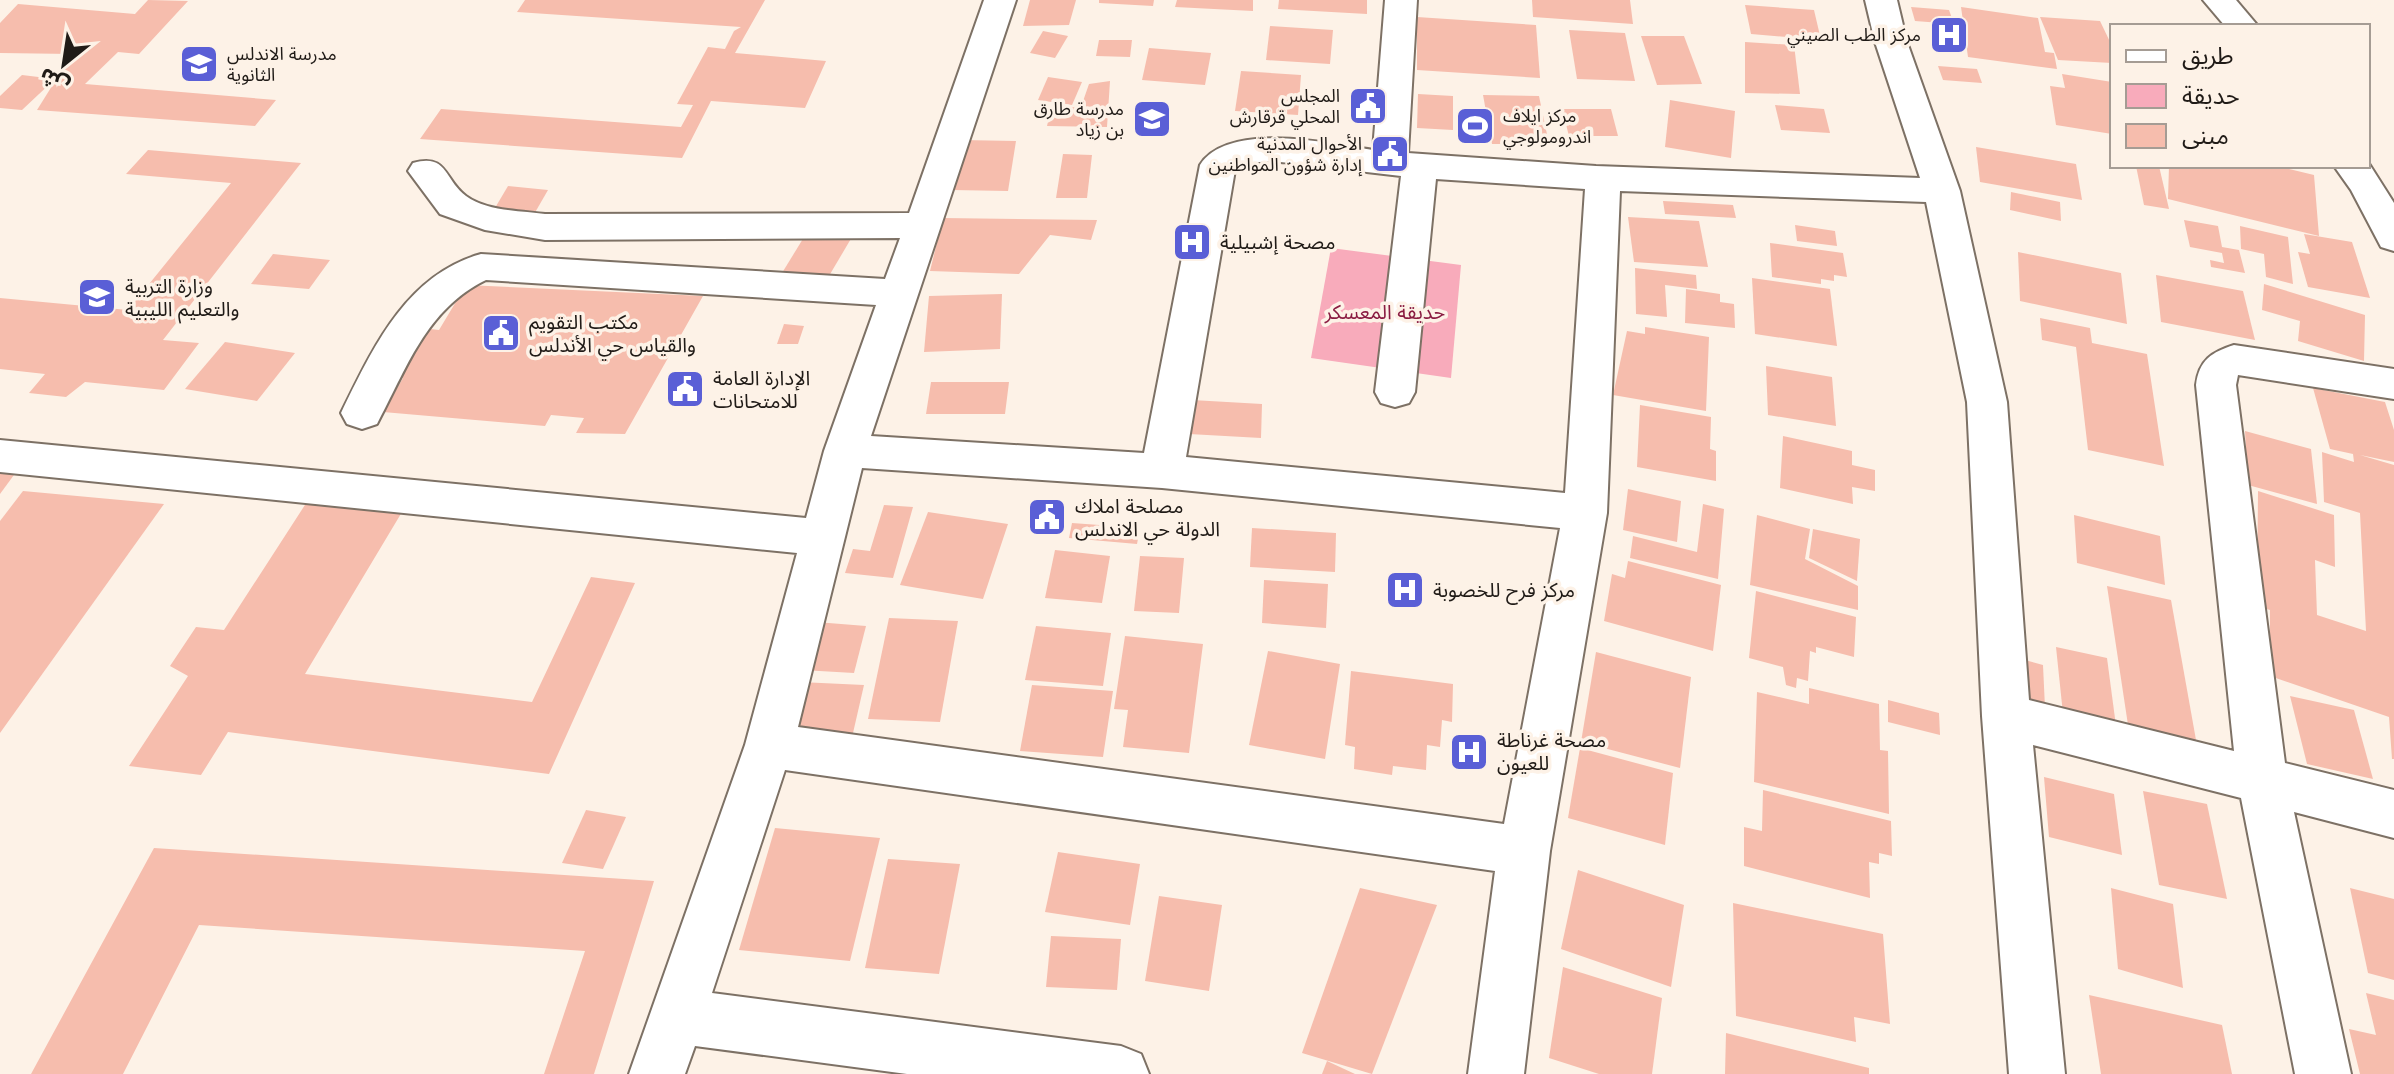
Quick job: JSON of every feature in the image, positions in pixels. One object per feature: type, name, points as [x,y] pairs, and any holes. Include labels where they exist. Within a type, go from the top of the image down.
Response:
[{"type":"street","points":[[657,1074],[769,745],[820,537],[845,451],[1000,0]]},
{"type":"street","points":[[1395,392],[1405,164],[1401,0]]},
{"type":"street","points":[[1881,0],[1891,42],[1942,191],[1987,402],[2006,716],[2037,1074]]},
{"type":"street","points":[[2219,0],[2240,24]]},
{"type":"street","points":[[1162,471],[1218,165],[1230,153],[1265,149],[1603,180],[1942,191]]},
{"type":"street","points":[[426,171],[453,205],[485,218],[545,227],[923,225]]},
{"type":"street","points":[[1496,1074],[1524,851],[1585,513],[1603,180]]},
{"type":"street","points":[[2371,181],[2394,238]]},
{"type":"street","points":[[362,413],[390,354],[413,319],[454,282],[481,267],[899,293]]},
{"type":"street","points":[[2323,1074],[2262,779],[2216,385],[2217,371],[2223,364],[2234,360],[2248,360],[2394,384]]},
{"type":"street","points":[[845,451],[1162,471],[1585,513]]},
{"type":"street","points":[[0,456],[820,537]]},
{"type":"street","points":[[2006,716],[2394,814]]},
{"type":"street","points":[[769,745],[1524,851]]},
{"type":"street","points":[[677,1016],[1121,1074]]},
{"type":"green space","name":"حديقة المعسكر","points":[[1331,248],[1461,265],[1451,378],[1311,358]]},
{"type":"building","points":[[148,0],[188,1],[139,54],[118,52],[85,84],[276,100],[255,126],[37,110],[72,54],[0,53],[0,23],[18,4],[135,14]]},
{"type":"building","points":[[525,0],[765,0],[735,53],[826,61],[805,108],[711,101],[682,158],[420,139],[441,109],[681,127],[693,105],[677,104],[708,47],[725,49],[734,31],[741,27],[517,12]]},
{"type":"building","points":[[1030,0],[1076,0],[1069,25],[1023,26]]},
{"type":"building","points":[[1099,0],[1154,0],[1153,6],[1099,3]]},
{"type":"building","points":[[1177,0],[1253,0],[1253,11],[1175,7]]},
{"type":"building","points":[[1279,0],[1367,0],[1367,14],[1278,9]]},
{"type":"building","points":[[1532,0],[1630,0],[1633,24],[1533,17]]},
{"type":"building","points":[[1745,5],[1814,10],[1821,40],[1751,34]]},
{"type":"building","points":[[1911,7],[1949,10],[1954,24],[1915,21]]},
{"type":"building","points":[[1961,7],[2038,18],[2045,52],[2054,53],[2057,69],[1968,57]]},
{"type":"building","points":[[1417,17],[1536,25],[1540,78],[1417,70]]},
{"type":"building","points":[[2040,17],[2100,21],[2110,42],[2110,63],[2058,60]]},
{"type":"building","points":[[1270,26],[1333,30],[1330,64],[1266,60]]},
{"type":"building","points":[[1569,30],[1625,33],[1635,81],[1577,79]]},
{"type":"building","points":[[1043,31],[1068,36],[1055,58],[1030,53]]},
{"type":"building","points":[[1641,36],[1684,36],[1702,84],[1657,85]]},
{"type":"building","points":[[1099,40],[1132,40],[1130,57],[1096,56]]},
{"type":"building","points":[[1745,42],[1794,45],[1800,94],[1745,93]]},
{"type":"building","points":[[1149,48],[1211,53],[1205,85],[1142,80]]},
{"type":"building","points":[[1938,66],[1977,69],[1982,83],[1943,80]]},
{"type":"building","points":[[1241,71],[1301,75],[1298,115],[1235,111]]},
{"type":"building","points":[[2062,74],[2110,82],[2110,134],[2056,125],[2050,86],[2065,88]]},
{"type":"building","points":[[22,75],[55,79],[22,110],[0,108],[0,96]]},
{"type":"building","points":[[1048,77],[1082,82],[1072,105],[1038,100]]},
{"type":"building","points":[[1110,81],[1107,127],[1047,126],[1051,108],[1081,107],[1089,84]]},
{"type":"building","points":[[1418,94],[1453,96],[1453,130],[1417,128]]},
{"type":"building","points":[[1483,95],[1539,96],[1549,144],[1492,144]]},
{"type":"building","points":[[1670,100],[1735,111],[1731,158],[1665,147]]},
{"type":"building","points":[[1775,105],[1824,109],[1830,133],[1781,130]]},
{"type":"building","points":[[1562,109],[1611,109],[1618,136],[1569,136]]},
{"type":"building","points":[[961,140],[1016,141],[1008,191],[952,190]]},
{"type":"building","points":[[1976,147],[2076,164],[2082,200],[1980,182]]},
{"type":"building","points":[[148,150],[301,163],[163,340],[199,343],[164,390],[85,382],[66,397],[29,393],[45,374],[0,369],[0,298],[128,310],[231,183],[126,174]]},
{"type":"building","points":[[1063,154],[1092,155],[1087,198],[1056,198]]},
{"type":"building","points":[[2136,168],[2159,168],[2169,209],[2144,205]]},
{"type":"building","points":[[2169,168],[2284,168],[2314,175],[2319,236],[2168,199]]},
{"type":"building","points":[[508,186],[548,190],[533,216],[492,213]]},
{"type":"building","points":[[2011,192],[2060,202],[2061,221],[2010,210]]},
{"type":"building","points":[[1663,201],[1733,205],[1736,218],[1665,214]]},
{"type":"building","points":[[1628,217],[1699,221],[1708,267],[1634,262]]},
{"type":"building","points":[[943,218],[1097,220],[1091,240],[1050,235],[1019,274],[930,271]]},
{"type":"building","points":[[2184,220],[2218,226],[2222,247],[2239,250],[2245,273],[2211,267],[2210,260],[2224,263],[2222,253],[2190,247]]},
{"type":"building","points":[[1795,225],[1835,231],[1837,246],[1797,241]]},
{"type":"building","points":[[2240,226],[2288,237],[2293,284],[2266,277],[2264,254],[2241,249]]},
{"type":"building","points":[[809,229],[852,237],[826,281],[782,273]]},
{"type":"building","points":[[2304,234],[2352,242],[2370,298],[2308,287],[2298,252],[2310,254]]},
{"type":"building","points":[[1770,243],[1843,253],[1847,277],[1834,275],[1834,281],[1821,279],[1821,284],[1772,277]]},
{"type":"building","points":[[2018,252],[2121,273],[2127,324],[2020,301]]},
{"type":"building","points":[[273,254],[330,260],[309,289],[251,284]]},
{"type":"building","points":[[1635,268],[1696,275],[1697,289],[1665,285],[1667,317],[1636,314]]},
{"type":"building","points":[[2156,275],[2243,291],[2255,340],[2161,322]]},
{"type":"building","points":[[1752,278],[1830,289],[1837,346],[1755,334]]},
{"type":"building","points":[[2264,284],[2365,315],[2364,361],[2298,341],[2300,321],[2262,310]]},
{"type":"building","points":[[466,285],[703,296],[625,434],[576,433],[584,418],[551,415],[545,426],[383,412],[403,378],[392,377],[422,328],[439,330]]},
{"type":"building","points":[[1686,289],[1720,294],[1720,302],[1734,304],[1735,328],[1685,323]]},
{"type":"building","points":[[1002,294],[1000,349],[924,352],[929,296]]},
{"type":"building","points":[[2040,318],[2090,328],[2092,343],[2147,354],[2164,466],[2088,450],[2076,347],[2042,340]]},
{"type":"building","points":[[784,324],[804,326],[798,344],[777,344]]},
{"type":"building","points":[[1645,327],[1709,337],[1706,411],[1613,395],[1627,331],[1645,334]]},
{"type":"building","points":[[225,342],[295,353],[257,401],[185,389]]},
{"type":"building","points":[[1766,366],[1832,377],[1836,426],[1768,415]]},
{"type":"building","points":[[931,382],[1009,382],[1005,414],[926,414]]},
{"type":"building","points":[[2313,388],[2385,402],[2394,430],[2394,462],[2360,455],[2394,465],[2394,759],[2389,717],[2270,676],[2270,610],[2257,606],[2258,491],[2334,515],[2335,567],[2315,560],[2317,615],[2366,631],[2360,513],[2324,502],[2322,452],[2354,462],[2353,454],[2330,449]]},
{"type":"building","points":[[1192,400],[1262,404],[1261,438],[1189,434]]},
{"type":"building","points":[[1640,405],[1711,417],[1710,449],[1716,451],[1716,481],[1637,467]]},
{"type":"building","points":[[2245,431],[2311,449],[2317,504],[2248,485]]},
{"type":"building","points":[[1783,436],[1852,451],[1852,465],[1875,470],[1875,491],[1852,487],[1853,504],[1780,488]]},
{"type":"building","points":[[0,463],[22,464],[0,494]]},
{"type":"building","points":[[1628,489],[1681,501],[1677,542],[1623,530]]},
{"type":"building","points":[[23,491],[164,504],[0,733],[0,521]]},
{"type":"building","points":[[314,491],[408,502],[305,674],[532,702],[591,577],[635,583],[549,774],[228,732],[201,775],[129,766],[188,676],[170,666],[196,627],[224,630]]},
{"type":"building","points":[[1703,504],[1724,509],[1718,579],[1630,558],[1633,536],[1697,552]]},
{"type":"building","points":[[884,505],[913,507],[893,578],[845,573],[853,549],[870,551]]},
{"type":"building","points":[[928,512],[1008,524],[983,599],[900,585]]},
{"type":"building","points":[[1757,515],[1810,529],[1805,559],[1858,586],[1858,610],[1750,585]]},
{"type":"building","points":[[2074,515],[2160,536],[2165,585],[2077,563]]},
{"type":"building","points":[[1072,523],[1140,528],[1137,544],[1069,538]]},
{"type":"building","points":[[1252,528],[1336,533],[1335,572],[1250,567]]},
{"type":"building","points":[[1813,529],[1860,539],[1857,581],[1809,558]]},
{"type":"building","points":[[1055,550],[1110,556],[1102,603],[1045,598]]},
{"type":"building","points":[[1140,556],[1184,558],[1179,613],[1134,611]]},
{"type":"building","points":[[1628,561],[1721,585],[1713,651],[1604,621],[1612,574],[1625,578]]},
{"type":"building","points":[[1264,580],[1328,584],[1326,628],[1262,623]]},
{"type":"building","points":[[2107,586],[2171,600],[2196,740],[2128,725]]},
{"type":"building","points":[[1756,591],[1856,617],[1854,657],[1816,647],[1816,653],[1810,651],[1808,681],[1797,678],[1796,688],[1786,685],[1783,667],[1749,658]]},
{"type":"building","points":[[889,618],[958,621],[940,722],[868,719]]},
{"type":"building","points":[[816,622],[866,626],[854,673],[802,670]]},
{"type":"building","points":[[1036,626],[1111,633],[1103,686],[1025,680]]},
{"type":"building","points":[[1125,636],[1203,644],[1189,753],[1123,747],[1128,710],[1114,709]]},
{"type":"building","points":[[2056,647],[2107,658],[2116,726],[2063,714]]},
{"type":"building","points":[[1268,651],[1340,664],[1325,759],[1249,745]]},
{"type":"building","points":[[1596,652],[1691,677],[1680,768],[1581,742]]},
{"type":"building","points":[[2014,657],[2043,665],[2045,708],[2015,699]]},
{"type":"building","points":[[1351,671],[1453,684],[1452,722],[1442,720],[1440,747],[1427,745],[1426,770],[1393,766],[1392,775],[1354,769],[1355,747],[1345,745]]},
{"type":"building","points":[[800,682],[864,685],[853,733],[788,729]]},
{"type":"building","points":[[1032,685],[1113,691],[1103,757],[1020,751]]},
{"type":"building","points":[[1809,688],[1879,704],[1880,750],[1888,751],[1889,814],[1754,782],[1757,692],[1809,704]]},
{"type":"building","points":[[2290,696],[2354,710],[2373,779],[2307,764]]},
{"type":"building","points":[[1888,700],[1939,713],[1940,735],[1888,722]]},
{"type":"building","points":[[1580,748],[1673,773],[1665,845],[1568,818]]},
{"type":"building","points":[[2044,777],[2114,794],[2122,855],[2049,837]]},
{"type":"building","points":[[1763,790],[1891,821],[1892,856],[1879,853],[1879,864],[1869,862],[1870,898],[1744,866],[1744,827],[1762,831]]},
{"type":"building","points":[[2143,791],[2207,804],[2227,899],[2159,885]]},
{"type":"building","points":[[586,810],[626,817],[603,869],[562,863]]},
{"type":"building","points":[[775,828],[880,838],[850,961],[739,950]]},
{"type":"building","points":[[154,848],[654,881],[594,1074],[544,1074],[585,951],[199,925],[123,1074],[31,1074]]},
{"type":"building","points":[[1058,852],[1140,864],[1130,925],[1045,912]]},
{"type":"building","points":[[888,859],[960,864],[939,974],[865,968]]},
{"type":"building","points":[[1578,870],[1684,905],[1671,987],[1561,949]]},
{"type":"building","points":[[1360,888],[1437,905],[1372,1074],[1302,1053]]},
{"type":"building","points":[[2111,888],[2173,904],[2183,988],[2118,969]]},
{"type":"building","points":[[2350,888],[2394,899],[2394,980],[2368,973]]},
{"type":"building","points":[[1159,896],[1222,905],[1209,991],[1145,981]]},
{"type":"building","points":[[1733,903],[1883,934],[1890,1024],[1854,1017],[1856,1042],[1736,1016]]},
{"type":"building","points":[[1051,936],[1121,939],[1117,990],[1046,987]]},
{"type":"building","points":[[1563,967],[1662,998],[1652,1074],[1599,1074],[1549,1058]]},
{"type":"building","points":[[2366,993],[2394,1000],[2394,1074],[2360,1074],[2349,1029],[2376,1035]]},
{"type":"building","points":[[2089,995],[2222,1025],[2232,1074],[2101,1074]]},
{"type":"building","points":[[1726,1033],[1869,1068],[1869,1074],[1725,1074]]},
{"type":"building","points":[[1327,1061],[1355,1074],[1322,1074]]},
{"type":"place","name":"مركز الطب الصيني","points":[[1949,35]]},
{"type":"place","name":"مدرسة الاندلس الثانوية","points":[[199,64]]},
{"type":"place","name":"المجلس المحلي قرقارش","points":[[1368,106]]},
{"type":"place","name":"مدرسة طارق بن زياد","points":[[1152,119]]},
{"type":"place","name":"مركز ايلاف اندرومولوجي","points":[[1475,126]]},
{"type":"place","name":"الأحوال المدنية إدارة شؤون المواطنين","points":[[1390,154]]},
{"type":"place","name":"مصحة إشبيلية","points":[[1192,242]]},
{"type":"place","name":"وزارة التربية والتعليم الليبية","points":[[97,297]]},
{"type":"place","name":"مكتب التقويم والقياس حي الأندلس","points":[[501,333]]},
{"type":"place","name":"الإدارة العامة للامتحانات","points":[[685,389]]},
{"type":"place","name":"مصلحة املاك الدولة حي الاندلس","points":[[1047,517]]},
{"type":"place","name":"مركز فرح للخصوبة","points":[[1405,590]]},
{"type":"place","name":"مصحة غرناطة للعيون","points":[[1469,752]]}]
